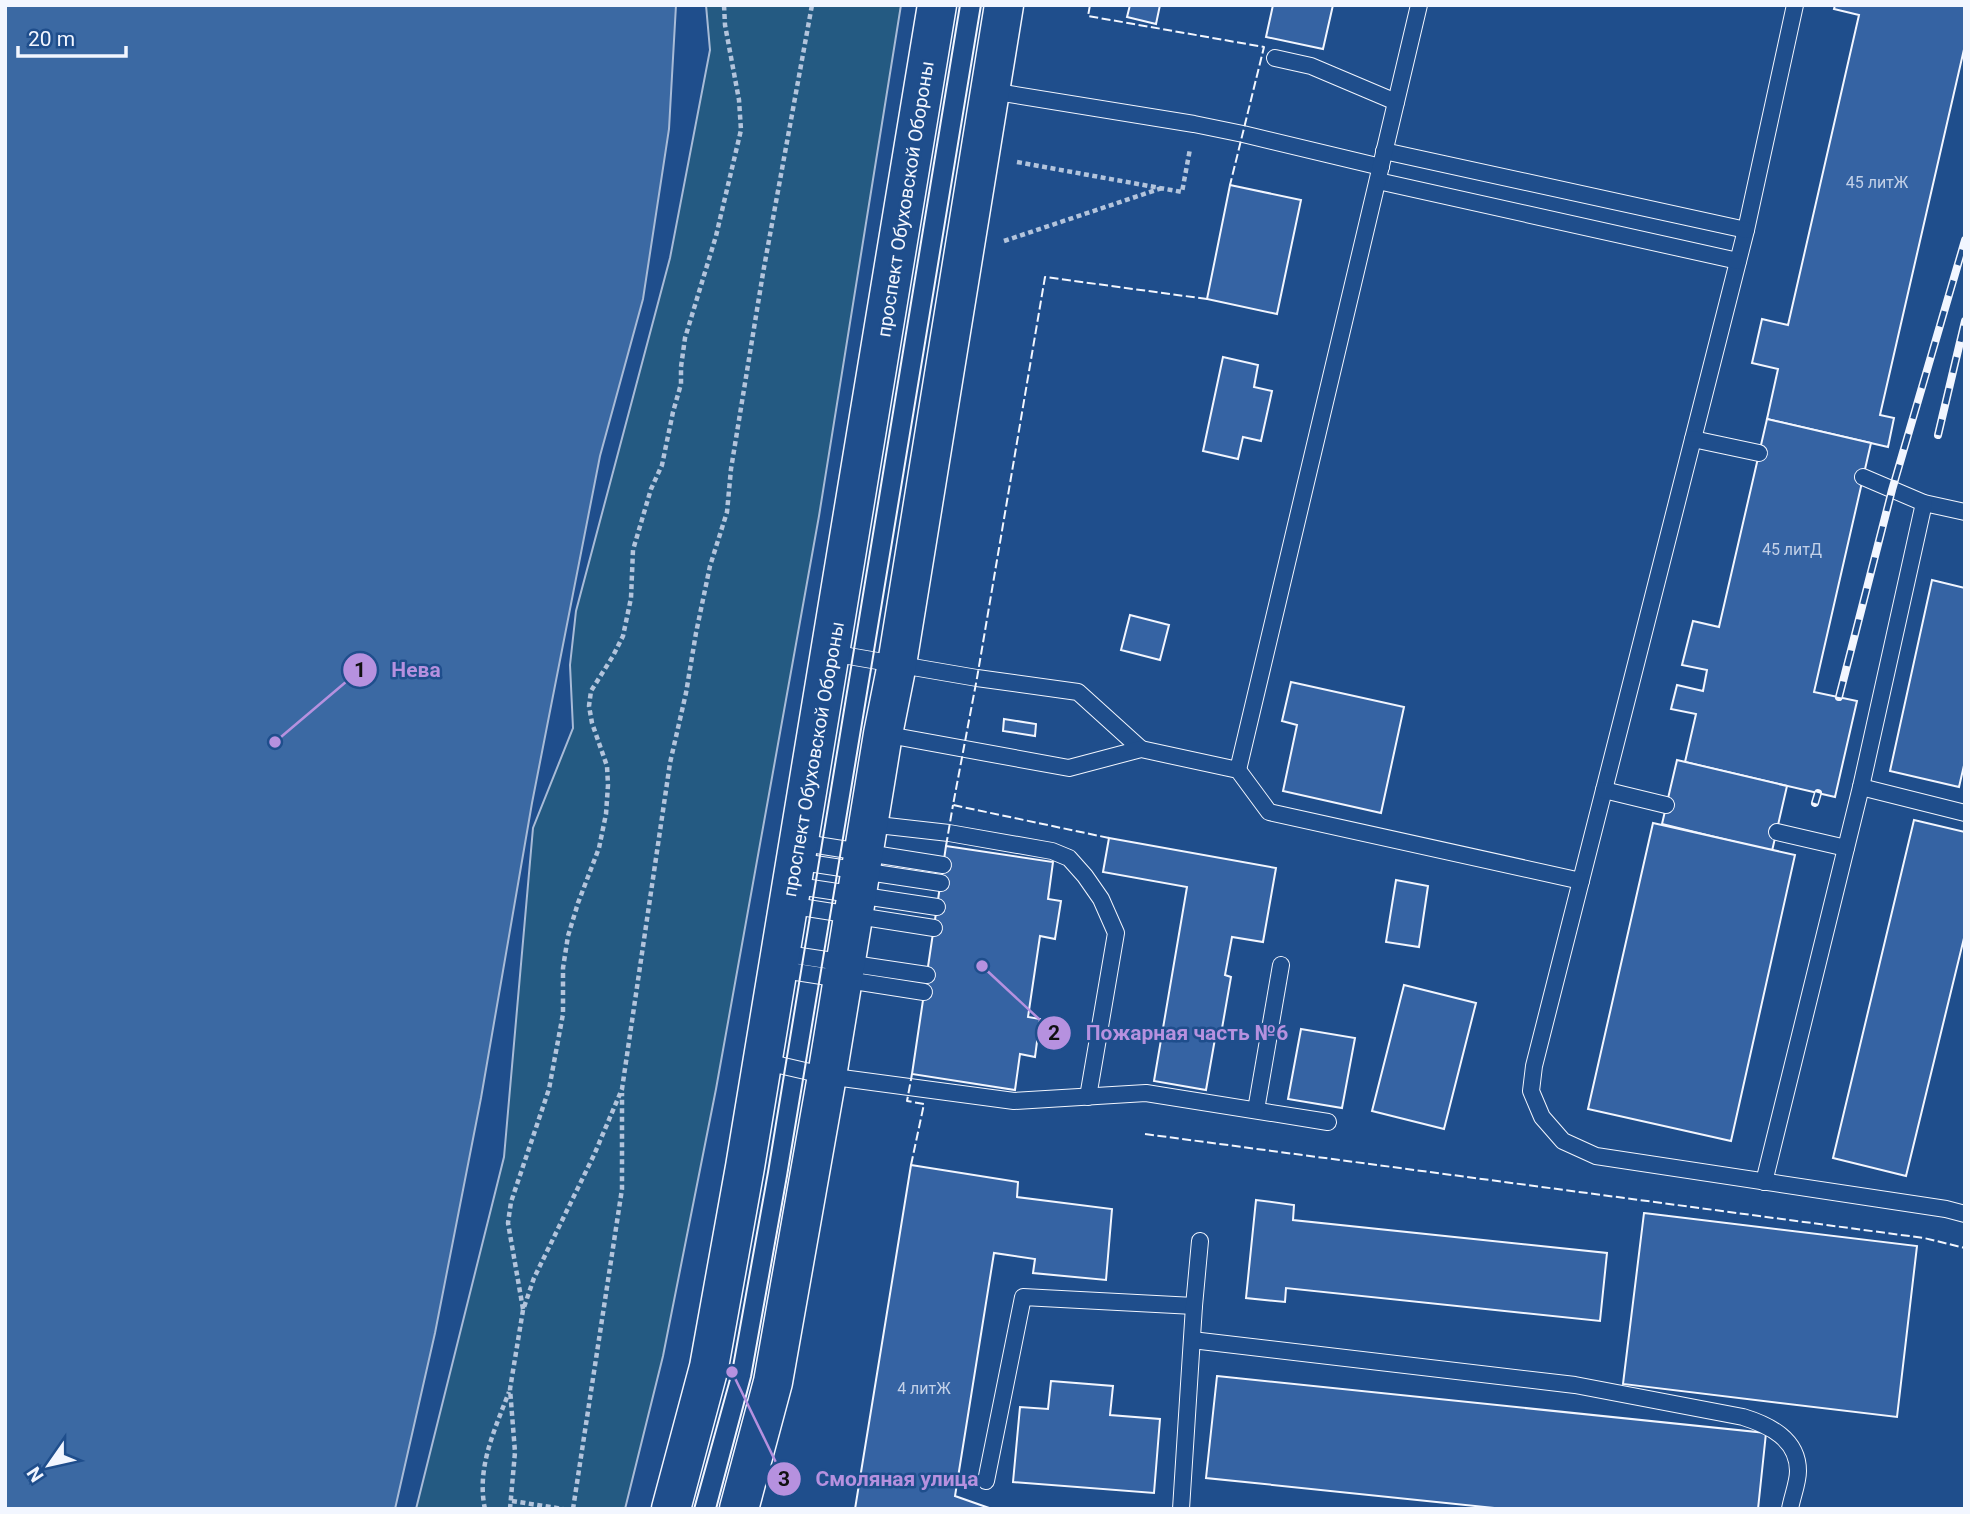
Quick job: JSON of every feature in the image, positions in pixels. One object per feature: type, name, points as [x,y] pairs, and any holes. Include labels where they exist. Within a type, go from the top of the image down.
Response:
[{"type":"main road","name":"проспект Обуховской Обороны","points":[[671,1509],[709,1367],[831,653],[937,5]]},
{"type":"main road","points":[[739,1509],[772,1382],[827,1076],[1004,5]]},
{"type":"lane","points":[[1238,770],[1419,5]]},
{"type":"lane","points":[[1795,5],[1738,261],[1534,1066],[1531,1091],[1542,1118],[1563,1141],[1596,1156],[1965,1214]]},
{"type":"lane","points":[[1275,58],[1311,66],[1396,102]]},
{"type":"lane","points":[[990,91],[1243,134],[1381,166],[1738,261]]},
{"type":"lane","points":[[1381,166],[1745,230]]},
{"type":"lane","points":[[1693,439],[1759,453]]},
{"type":"lane","points":[[1863,477],[1924,503],[1965,512]]},
{"type":"lane","points":[[1764,1182],[1861,787],[1924,503]]},
{"type":"lane","points":[[831,653],[1078,692],[1141,749]]},
{"type":"lane","points":[[883,734],[1069,768],[1141,749],[1238,770],[1269,812],[1581,881]]},
{"type":"lane","points":[[1861,787],[1965,813]]},
{"type":"lane","points":[[1604,790],[1666,805]]},
{"type":"lane","points":[[1777,832],[1846,848]]},
{"type":"lane","points":[[861,871],[949,833],[1052,850],[1069,858],[1101,899],[1116,933],[1088,1097]]},
{"type":"lane","points":[[793,873],[943,865]]},
{"type":"lane","points":[[861,871],[937,907]]},
{"type":"lane","points":[[861,871],[934,928]]},
{"type":"lane","points":[[793,873],[861,871],[941,883]]},
{"type":"lane","points":[[779,961],[925,984]]},
{"type":"lane","points":[[1256,1110],[1281,965]]},
{"type":"lane","points":[[762,1061],[827,1076],[1014,1101],[1146,1093],[1328,1122]]},
{"type":"lane","points":[[1181,1509],[1200,1241]]},
{"type":"lane","points":[[986,1481],[1023,1297],[1194,1306]]},
{"type":"lane","points":[[1192,1340],[1575,1385],[1753,1420],[1781,1435],[1795,1452],[1798,1471],[1790,1509]]},
{"type":"path","points":[[523,1310],[508,1223],[511,1202],[549,1089],[563,1014],[563,968],[568,936],[599,848],[606,814],[607,766],[592,723],[589,705],[591,691],[623,636],[631,598],[633,550],[651,489],[663,465],[681,384],[685,338],[716,236],[741,130],[724,5]]},
{"type":"path","points":[[573,1509],[622,1189],[622,1089],[670,762],[710,566],[727,512],[731,469],[763,273],[812,5]]},
{"type":"path","points":[[1005,160],[1182,192],[1194,124]]},
{"type":"path","points":[[1003,241],[1163,188]]},
{"type":"path","points":[[485,1509],[483,1468],[510,1389],[523,1310],[534,1278],[622,1089]]},
{"type":"path","points":[[510,1389],[515,1452],[510,1509]]},
{"type":"path","points":[[512,1501],[563,1509]]},
{"type":"shaded area","points":[[5,5],[676,5],[669,129],[643,299],[600,456],[532,803],[481,1098],[435,1333],[395,1509],[5,1509]]},
{"type":"shaded area","points":[[706,5],[901,5],[819,516],[716,1089],[663,1356],[625,1509],[416,1509],[504,1157],[533,828],[573,728],[570,665],[576,611],[670,258],[710,50]]},
{"type":"building","points":[[1130,5],[1160,5],[1156,24],[1127,17]]},
{"type":"building","points":[[1273,5],[1333,5],[1323,49],[1266,37]]},
{"type":"building","points":[[1835,5],[1965,5],[1965,45],[1880,415],[1894,418],[1888,447],[1767,419],[1778,369],[1752,363],[1762,319],[1788,325],[1859,15],[1834,9]]},
{"type":"building","points":[[1230,185],[1301,200],[1277,314],[1207,299]]},
{"type":"building","points":[[1223,357],[1258,365],[1254,387],[1272,391],[1261,441],[1243,437],[1238,459],[1203,451]]},
{"type":"building","points":[[1767,419],[1871,443],[1814,692],[1857,701],[1835,797],[1685,762],[1696,714],[1671,709],[1677,685],[1703,691],[1707,670],[1682,665],[1693,621],[1719,627]]},
{"type":"building","points":[[1932,580],[1965,588],[1965,761],[1959,787],[1890,771]]},
{"type":"building","points":[[1130,615],[1169,625],[1160,660],[1121,650]]},
{"type":"building","points":[[1291,682],[1404,707],[1381,813],[1283,791],[1297,725],[1282,721]]},
{"type":"building","points":[[1004,719],[1036,724],[1035,736],[1003,731]]},
{"type":"building","points":[[1677,760],[1787,786],[1772,851],[1662,824]]},
{"type":"building","points":[[1914,820],[1965,832],[1965,934],[1906,1176],[1833,1158]]},
{"type":"building","points":[[1653,823],[1795,855],[1731,1141],[1588,1109]]},
{"type":"building","points":[[1109,838],[1276,868],[1263,942],[1232,937],[1225,975],[1231,977],[1221,1034],[1216,1033],[1206,1090],[1154,1081],[1187,887],[1103,872]]},
{"type":"building","points":[[946,846],[1053,862],[1048,899],[1061,901],[1055,939],[1040,936],[1028,1017],[1040,1019],[1035,1057],[1020,1054],[1015,1090],[912,1074]]},
{"type":"building","points":[[1396,880],[1428,886],[1419,947],[1386,942]]},
{"type":"building","points":[[1404,985],[1476,1003],[1444,1129],[1372,1111]]},
{"type":"building","points":[[1301,1029],[1355,1038],[1342,1108],[1288,1099]]},
{"type":"building","points":[[911,1165],[1018,1182],[1017,1197],[1112,1209],[1106,1280],[1033,1273],[1035,1259],[994,1253],[955,1496],[992,1509],[855,1509]]},
{"type":"building","points":[[1256,1200],[1294,1205],[1293,1220],[1607,1253],[1600,1321],[1286,1288],[1285,1302],[1246,1298]]},
{"type":"building","points":[[1644,1213],[1917,1246],[1897,1417],[1623,1384]]},
{"type":"building","points":[[1217,1376],[1766,1433],[1758,1509],[1504,1509],[1206,1478]]},
{"type":"building","points":[[1051,1381],[1113,1386],[1110,1415],[1160,1419],[1154,1493],[1013,1482],[1020,1407],[1048,1409]]},
{"type":"tram line","points":[[694,1509],[732,1372],[768,1172],[960,5]]},
{"type":"tram line","points":[[716,1509],[751,1377],[787,1176],[981,5]]},
{"type":"railway","points":[[1839,697],[1892,490],[1965,240]]},
{"type":"railway","points":[[1938,435],[1965,321]]},
{"type":"railway","points":[[1815,803],[1818,793]]},
{"type":"fence","points":[[1090,5],[1088,16],[1264,47],[1230,185]]},
{"type":"fence","points":[[1109,838],[953,805],[1045,277],[1207,299]]},
{"type":"fence","points":[[946,846],[953,805]]},
{"type":"fence","points":[[911,1165],[924,1104],[907,1101],[912,1074]]},
{"type":"fence","points":[[1145,1134],[1924,1238],[1965,1248]]},
{"type":"place","name":"Нева","points":[[275,742]]},
{"type":"place","name":"Пожарная часть №6","points":[[982,966]]},
{"type":"place","name":"Смоляная улица","points":[[732,1372]]}]
